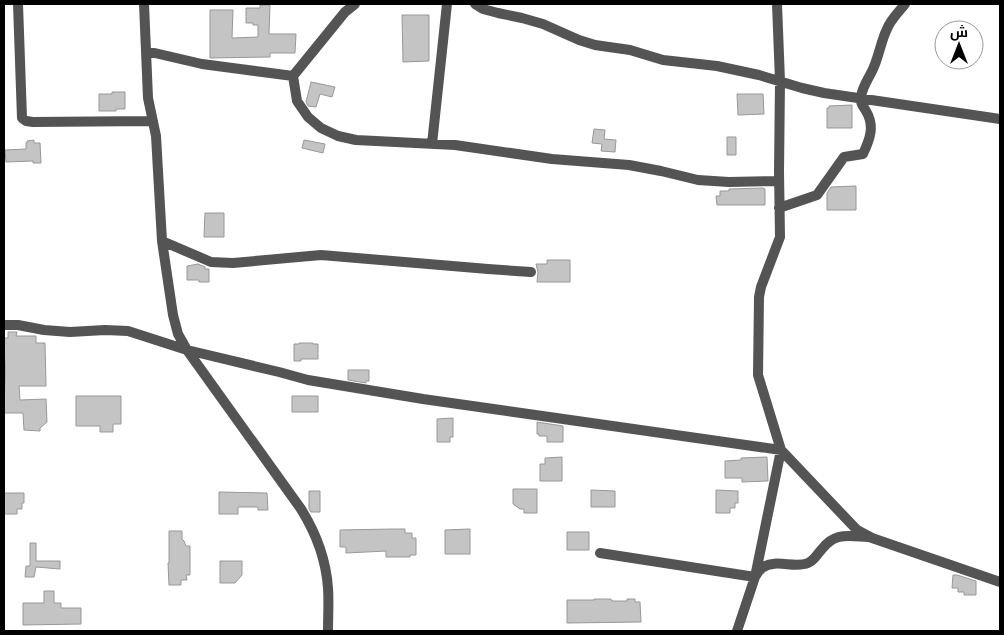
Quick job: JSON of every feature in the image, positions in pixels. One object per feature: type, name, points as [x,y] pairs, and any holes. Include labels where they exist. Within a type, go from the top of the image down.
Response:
[{"type":"street","points":[[18,4],[22,118],[33,122],[152,121]]},
{"type":"street","points":[[144,4],[148,98],[156,136],[162,241],[173,315],[178,334],[187,350],[301,509],[313,530],[322,553],[327,576],[328,631]]},
{"type":"street","points":[[355,4],[345,12],[293,76],[297,101],[308,117],[321,128],[338,136],[356,140],[455,144],[552,158],[629,165],[698,180],[779,182]]},
{"type":"street","points":[[432,144],[447,4]]},
{"type":"street","points":[[475,4],[483,9],[543,24],[595,45],[630,50],[663,60],[717,66],[759,75],[824,93],[1000,119]]},
{"type":"street","points":[[777,4],[780,81],[780,237],[761,287],[758,375],[781,450],[857,530],[872,538],[1000,582]]},
{"type":"street","points":[[780,208],[817,195],[844,157],[863,154],[869,142],[871,123],[860,98],[874,67],[887,28],[905,4]]},
{"type":"street","points":[[146,51],[202,64],[293,76]]},
{"type":"street","points":[[162,241],[211,262],[232,263],[322,255],[531,272]]},
{"type":"street","points":[[4,325],[70,332],[128,331],[187,350],[308,380],[423,399],[781,450]]},
{"type":"street","points":[[737,631],[755,577],[781,450]]},
{"type":"street","points":[[755,577],[761,568],[768,565],[779,563],[807,564],[832,539],[842,535],[872,538]]},
{"type":"street","points":[[600,553],[755,577]]},
{"type":"building","points":[[260,5],[270,5],[269,34],[296,34],[295,53],[270,53],[270,57],[210,58],[210,10],[233,10],[232,38],[258,37],[258,25],[246,23],[246,8],[260,8]]},
{"type":"building","points":[[402,15],[429,15],[429,61],[403,62]]},
{"type":"building","points":[[311,82],[335,87],[332,97],[320,94],[316,107],[308,106],[306,102]]},
{"type":"building","points":[[112,92],[125,92],[125,109],[99,111],[99,94],[112,94]]},
{"type":"building","points":[[737,94],[763,94],[764,114],[738,115]]},
{"type":"building","points":[[852,105],[852,128],[827,128],[827,108],[829,106]]},
{"type":"building","points":[[594,129],[605,130],[604,139],[616,140],[615,152],[601,151],[602,144],[592,143]]},
{"type":"building","points":[[727,137],[736,137],[736,155],[727,155]]},
{"type":"building","points":[[34,140],[34,143],[40,143],[41,163],[33,163],[33,161],[6,162],[5,150],[26,149],[27,141]]},
{"type":"building","points":[[304,140],[325,144],[323,153],[302,148]]},
{"type":"building","points":[[856,186],[856,210],[827,210],[827,193],[831,187]]},
{"type":"building","points":[[765,189],[765,205],[717,205],[716,196],[720,196],[720,191]]},
{"type":"building","points":[[205,213],[224,213],[224,237],[204,237]]},
{"type":"building","points":[[547,260],[570,260],[570,282],[537,282],[538,272],[536,264],[547,264]]},
{"type":"building","points":[[198,264],[205,267],[205,269],[209,269],[209,282],[187,280],[187,266]]},
{"type":"building","points":[[8,332],[17,332],[16,336],[36,336],[36,343],[45,343],[46,386],[19,386],[20,400],[46,399],[47,422],[40,428],[40,431],[24,430],[23,413],[4,413],[4,338],[8,338]]},
{"type":"building","points":[[294,344],[318,344],[318,359],[294,361]]},
{"type":"building","points":[[348,370],[369,370],[369,381],[366,381],[366,383],[348,380]]},
{"type":"building","points":[[76,396],[121,396],[121,424],[113,424],[113,432],[100,432],[100,426],[76,426]]},
{"type":"building","points":[[292,396],[318,396],[318,412],[292,412]]},
{"type":"building","points":[[453,418],[453,437],[450,437],[450,442],[437,442],[437,419]]},
{"type":"building","points":[[537,422],[563,426],[563,442],[547,442],[547,436],[539,436],[537,434]]},
{"type":"building","points":[[562,457],[562,481],[540,481],[540,464],[545,464],[545,458]]},
{"type":"building","points":[[767,457],[768,481],[742,482],[742,478],[725,478],[725,461]]},
{"type":"building","points":[[513,489],[537,489],[537,513],[524,513],[524,509],[520,509],[513,504]]},
{"type":"building","points":[[591,490],[615,491],[615,507],[591,507]]},
{"type":"building","points":[[716,490],[738,491],[738,503],[735,503],[735,508],[730,508],[730,513],[716,513]]},
{"type":"building","points":[[309,491],[320,491],[320,512],[311,512],[309,509]]},
{"type":"building","points":[[219,492],[267,493],[268,510],[258,510],[258,507],[238,507],[238,514],[219,514]]},
{"type":"building","points":[[4,493],[24,493],[22,509],[17,509],[17,514],[4,514]]},
{"type":"building","points":[[405,529],[405,533],[412,533],[412,538],[416,538],[416,555],[410,555],[410,557],[386,557],[386,551],[346,553],[346,547],[340,547],[340,530]]},
{"type":"building","points":[[470,529],[470,554],[445,554],[445,530]]},
{"type":"building","points":[[169,531],[182,531],[182,539],[186,546],[190,546],[190,575],[186,575],[187,580],[181,580],[181,585],[169,585]]},
{"type":"building","points":[[567,532],[589,532],[589,550],[567,550]]},
{"type":"building","points":[[30,543],[36,543],[36,561],[60,561],[60,569],[36,567],[34,577],[25,577],[26,566],[30,566]]},
{"type":"building","points":[[220,561],[242,561],[242,575],[235,583],[220,583]]},
{"type":"building","points":[[953,575],[976,581],[976,595],[964,595],[964,592],[958,592],[958,588],[952,588]]},
{"type":"building","points":[[44,591],[54,591],[54,603],[61,603],[61,608],[81,608],[81,624],[23,625],[23,603],[44,603]]},
{"type":"building","points":[[627,599],[635,599],[635,602],[640,602],[641,622],[567,623],[567,600],[627,601]]}]
